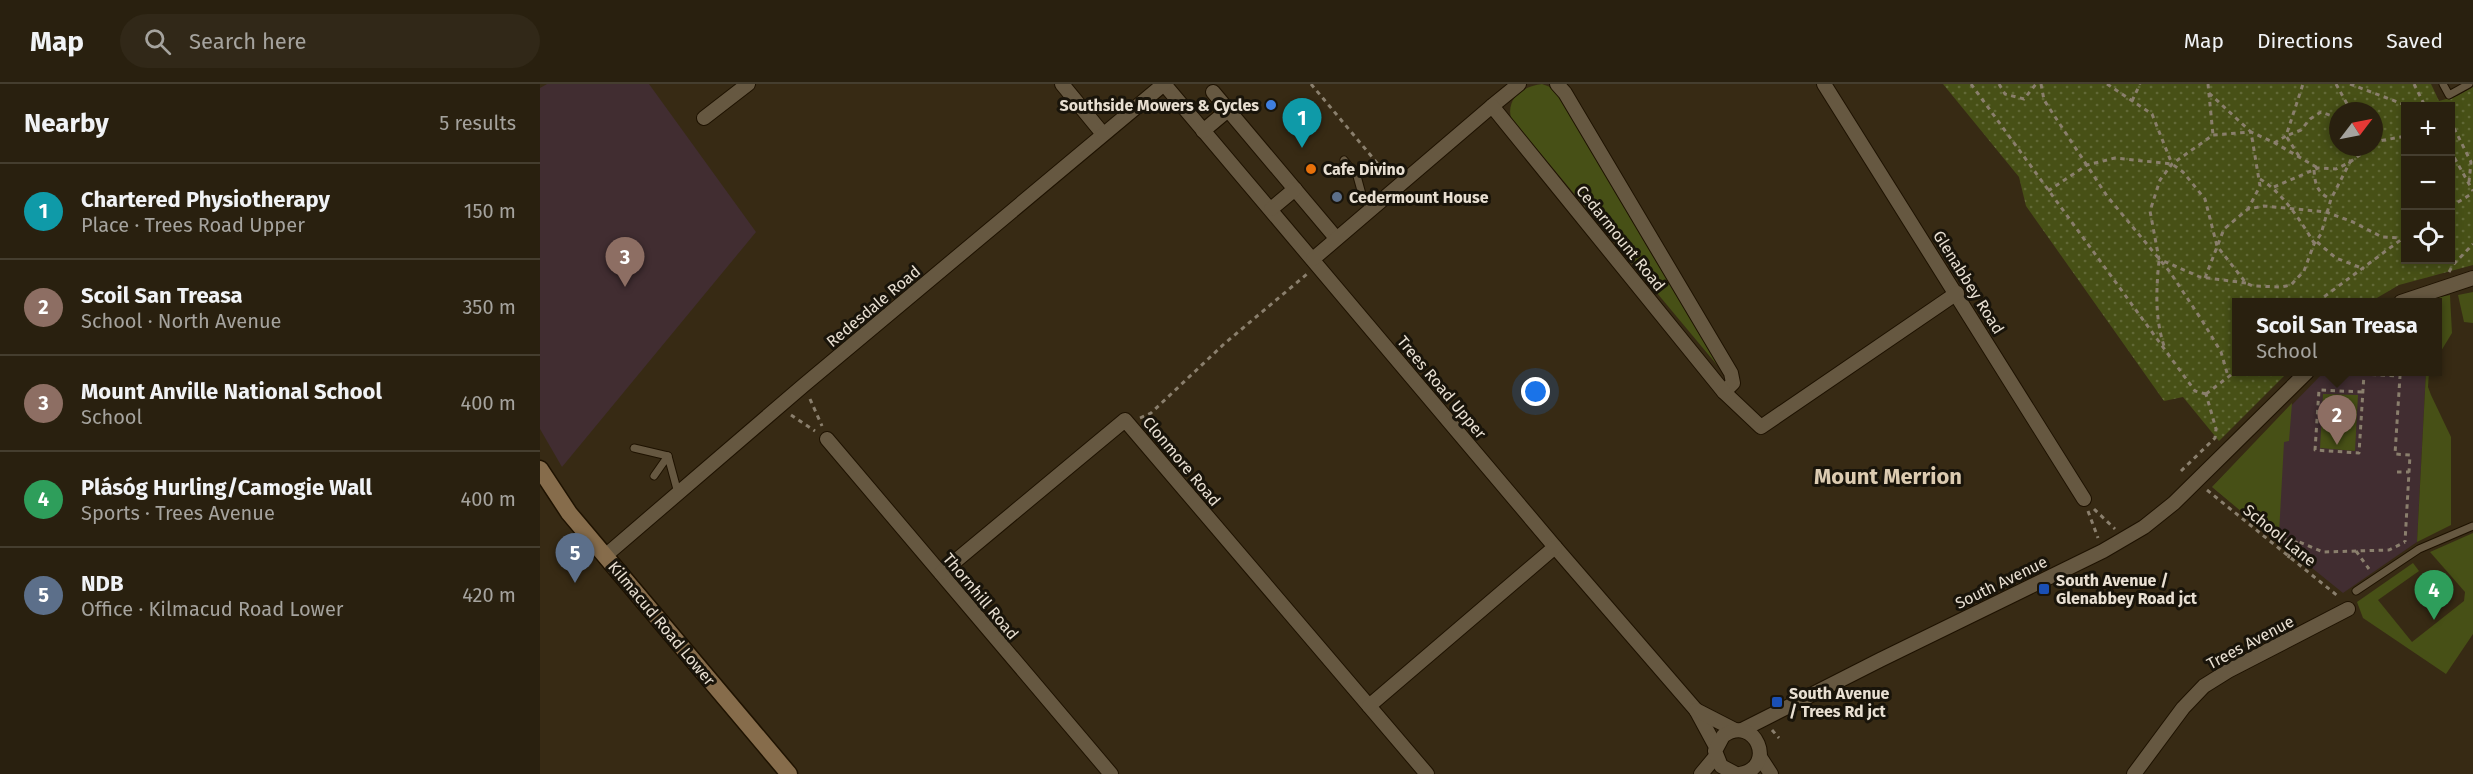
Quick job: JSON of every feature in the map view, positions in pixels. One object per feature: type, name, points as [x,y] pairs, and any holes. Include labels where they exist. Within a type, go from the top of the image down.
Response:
[{"type":"main road","name":"Kilmacud Road Lower","points":[[540,470],[569,513],[789,774]]},
{"type":"street","points":[[704,118],[748,84]]},
{"type":"street","points":[[1062,84],[1103,134]]},
{"type":"street","name":"Redesdale Road","points":[[605,555],[780,405],[1164,84]]},
{"type":"street","name":"Trees Road Upper","points":[[1164,84],[1555,547],[1696,710]]},
{"type":"street","points":[[1313,259],[1520,84]]},
{"type":"street","name":"Cedarmount Road","points":[[1557,84],[1571,103],[1731,373],[1733,383],[1724,392]]},
{"type":"street","name":"Glenabbey Road","points":[[1824,84],[2084,499]]},
{"type":"street","points":[[1213,92],[1336,238]]},
{"type":"street","name":"Cedarmount Road","points":[[1492,106],[1724,392],[1761,427],[1957,293]]},
{"type":"street","points":[[1203,131],[1228,110]]},
{"type":"street","points":[[1271,209],[1295,189]]},
{"type":"street","points":[[2415,298],[2473,278]]},
{"type":"street","name":"South Avenue","points":[[1738,730],[1775,714],[2103,551],[2144,527],[2174,503],[2303,376]]},
{"type":"street","name":"Clonmore Road","points":[[941,573],[1125,420],[1427,774]]},
{"type":"street","name":"Thornhill Road","points":[[827,439],[1111,774]]},
{"type":"street","points":[[1369,706],[1555,547]]},
{"type":"street","name":"Trees Avenue","points":[[2134,774],[2182,708],[2204,686],[2344,604]]},
{"type":"street","points":[[1696,710],[1755,737],[1771,774]]},
{"type":"street","points":[[1696,710],[1716,751],[1735,773],[1757,764],[1759,750],[1775,714]]},
{"type":"street","points":[[1701,774],[1716,751],[1722,736],[1738,730]]},
{"type":"lane","points":[[2443,84],[2449,95],[2469,84]]},
{"type":"lane","points":[[1344,160],[1357,176],[1363,198],[1371,209]]},
{"type":"lane","points":[[634,448],[668,456]]},
{"type":"lane","points":[[668,456],[678,493]]},
{"type":"lane","points":[[654,476],[668,456]]},
{"type":"lane","points":[[2356,591],[2417,550],[2473,526]]},
{"type":"path","points":[[1311,84],[1397,187]]},
{"type":"path","points":[[1971,84],[2195,391],[2206,394]]},
{"type":"path","points":[[1999,84],[2006,94],[2024,99],[2036,84]]},
{"type":"path","points":[[2042,84],[2044,100],[2107,196],[2170,272],[2221,352],[2228,376]]},
{"type":"path","points":[[2107,84],[2152,114],[2172,164]]},
{"type":"path","points":[[2132,101],[2140,84]]},
{"type":"path","points":[[2208,84],[2213,135]]},
{"type":"path","points":[[2286,136],[2303,84]]},
{"type":"path","points":[[2336,84],[2346,102]]},
{"type":"path","points":[[2350,84],[2401,103]]},
{"type":"path","points":[[2414,84],[2423,102]]},
{"type":"path","points":[[2209,93],[2251,132],[2274,142],[2316,169]]},
{"type":"path","points":[[2274,142],[2301,130],[2310,119],[2321,112],[2329,115]]},
{"type":"path","points":[[2455,128],[2471,162],[2469,182]]},
{"type":"path","points":[[2165,351],[2157,325],[2156,291],[2159,260],[2150,212],[2160,180],[2172,164],[2213,135],[2251,132]]},
{"type":"path","points":[[2205,278],[2224,230],[2248,209],[2260,186],[2251,132]]},
{"type":"path","points":[[2286,136],[2300,157]]},
{"type":"path","points":[[2383,140],[2401,137]]},
{"type":"path","points":[[2159,260],[2205,278],[2271,288],[2291,285],[2304,272],[2315,242],[2321,234],[2331,199],[2352,156]]},
{"type":"path","points":[[2274,187],[2316,169],[2336,169],[2358,156]]},
{"type":"path","points":[[2454,156],[2473,192],[2455,204]]},
{"type":"path","points":[[2048,192],[2087,165],[2115,158],[2172,164],[2183,172],[2205,199],[2217,246],[2246,283]]},
{"type":"path","points":[[2316,169],[2315,185],[2322,195],[2331,199]]},
{"type":"path","points":[[2260,179],[2274,187],[2315,242],[2336,258],[2364,269]]},
{"type":"path","points":[[2248,209],[2264,206],[2326,212],[2353,222],[2382,237],[2401,237]]},
{"type":"path","points":[[2324,298],[2401,239]]},
{"type":"path","points":[[2447,277],[2452,265],[2473,244]]},
{"type":"path","points":[[1125,420],[1137,420],[1151,412],[1224,344],[1310,270],[1313,259]]},
{"type":"path","points":[[2206,394],[2232,374]]},
{"type":"path","points":[[2362,392],[2319,390],[2315,450],[2359,453],[2364,376]]},
{"type":"path","points":[[2400,376],[2395,454],[2410,454],[2405,542]]},
{"type":"path","points":[[804,385],[827,439]]},
{"type":"path","points":[[2181,471],[2215,438],[2216,429],[2206,394]]},
{"type":"path","points":[[780,405],[827,439]]},
{"type":"path","points":[[2397,472],[2409,472]]},
{"type":"path","name":"School Lane","points":[[2206,489],[2344,604]]},
{"type":"path","points":[[2084,499],[2125,538]]},
{"type":"path","points":[[2084,499],[2103,551]]},
{"type":"path","points":[[2282,539],[2297,541],[2323,552],[2389,550],[2405,542],[2413,545],[2417,550]]},
{"type":"path","points":[[2288,558],[2297,541]]},
{"type":"path","points":[[2356,551],[2372,573]]},
{"type":"path","points":[[1771,730],[1779,738]]},
{"type":"shaded area","points":[[547,84],[649,84],[756,232],[562,467],[540,429],[540,88]]},
{"type":"shaded area","points":[[2320,376],[2426,376],[2417,542],[2343,593],[2212,487]]},
{"type":"green space","points":[[1542,84],[1553,88],[1561,95],[1723,367],[1717,365],[1511,118],[1511,105],[1518,94],[1528,87]]},
{"type":"green space","points":[[1943,84],[2431,84],[2439,101],[2457,96],[2473,87],[2473,265],[2399,285],[2377,298],[2232,298],[2232,376],[2284,376],[2219,441],[2183,397],[2164,401],[2026,206],[2019,177]]},
{"type":"green space","points":[[2473,292],[2473,323],[2464,322],[2458,295]]},
{"type":"green space","points":[[2450,295],[2452,333],[2442,349],[2442,298],[2435,298]]},
{"type":"green space","points":[[2426,376],[2429,376],[2428,387],[2451,437],[2451,525],[2417,542]]},
{"type":"green space","points":[[2323,394],[2358,395],[2355,451],[2320,448]]},
{"type":"green space","points":[[2292,403],[2289,441],[2284,442],[2279,534],[2273,538],[2212,487]]},
{"type":"green space","points":[[2473,533],[2473,634],[2446,674],[2363,618],[2357,602],[2413,563],[2419,571],[2378,600],[2412,642],[2464,601],[2465,592],[2430,552]]},
{"type":"place","name":"Southside Mowers & Cycles","points":[[1271,105]]},
{"type":"place","name":"Chartered Physiotherapy","points":[[1302,148]]},
{"type":"place","name":"Cafe Divino","points":[[1311,169]]},
{"type":"place","name":"Cedermount House","points":[[1337,197]]},
{"type":"place","name":"Mount Anville National School","points":[[625,287]]},
{"type":"place","name":"Scoil San Treasa","points":[[2337,445]]},
{"type":"place","name":"NDB","points":[[575,583]]},
{"type":"place","name":"South Avenue / Glenabbey Road jct","points":[[2044,589]]},
{"type":"place","name":"Plásóg Hurling/Camogie Wall","points":[[2434,620]]},
{"type":"place","name":"South Avenue / Trees Rd jct","points":[[1777,702]]},
{"type":"district","name":"Mount Merrion","points":[[1888,476]]}]
